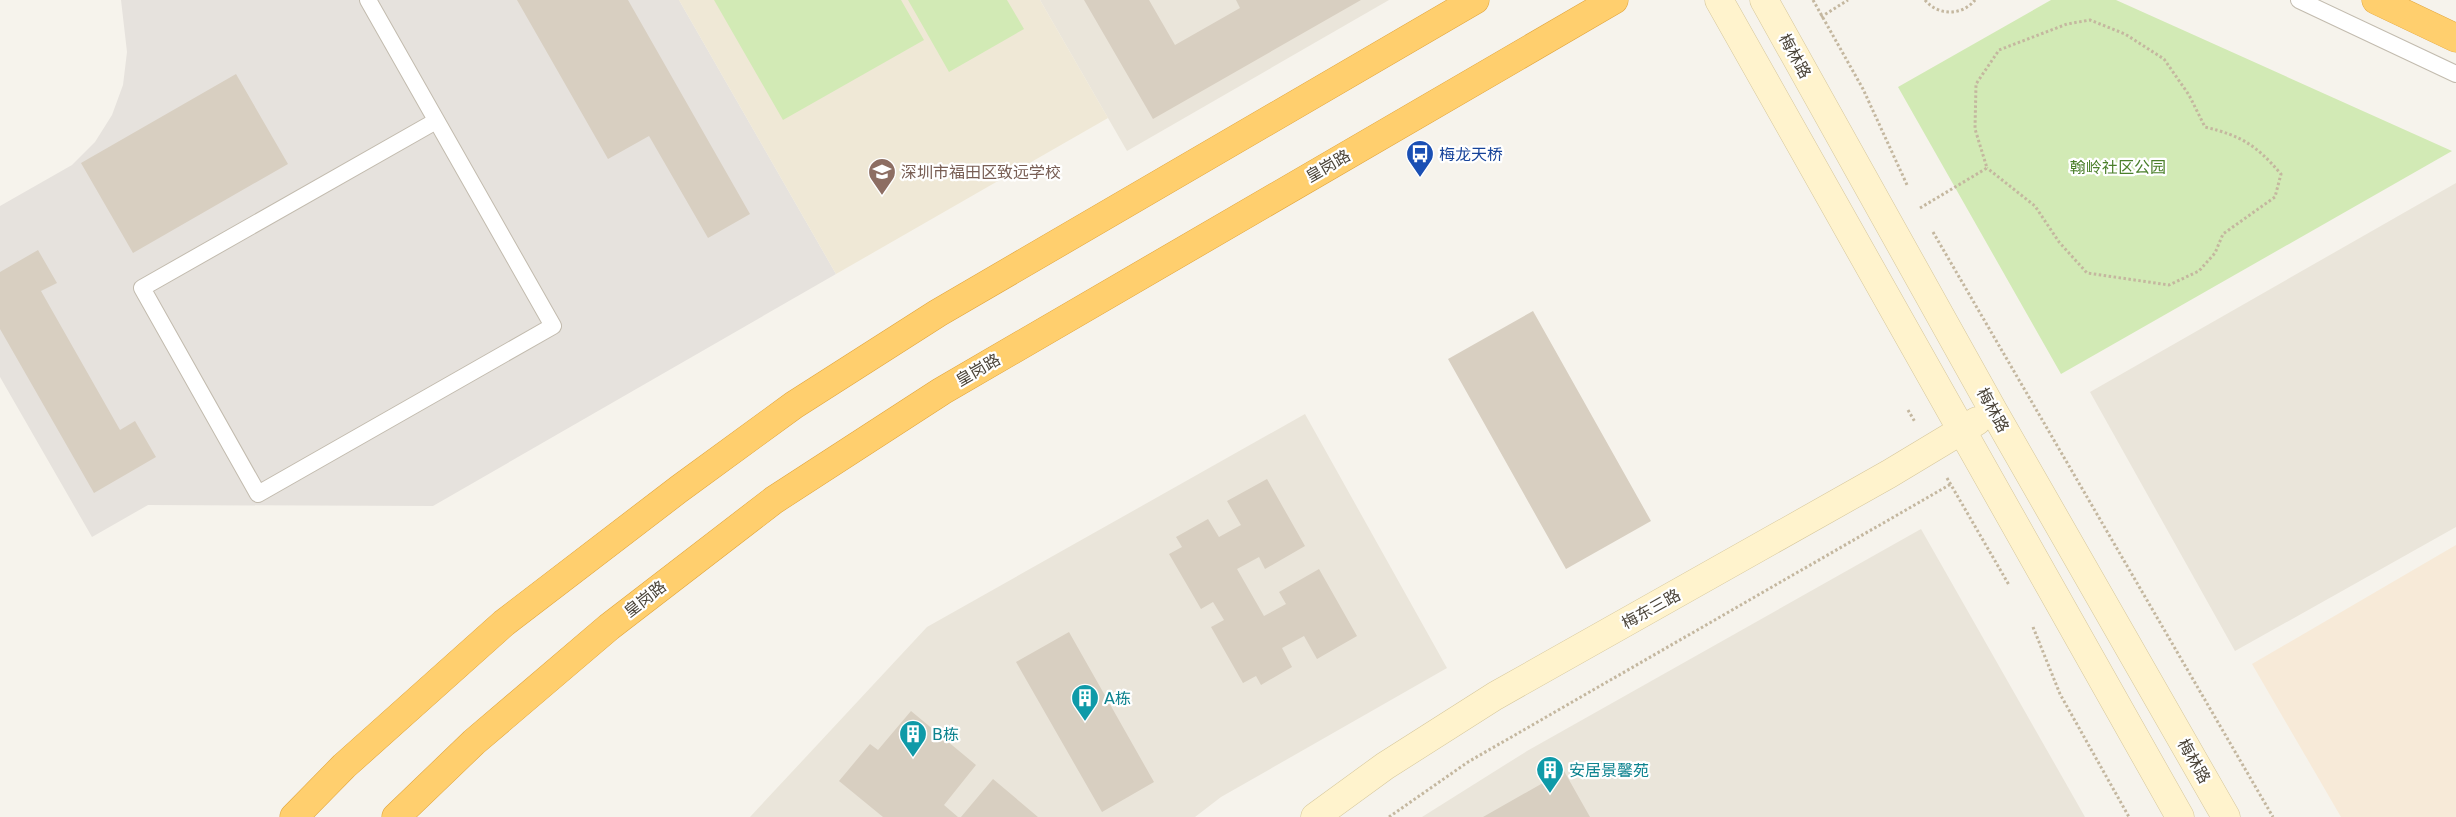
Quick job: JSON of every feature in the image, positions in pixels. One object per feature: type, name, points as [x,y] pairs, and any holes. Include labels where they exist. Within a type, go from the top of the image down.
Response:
[{"type":"highway","points":[[294,817],[344,766],[504,623],[679,489],[794,405],[938,313],[1475,0]]},
{"type":"highway","name":"皇岗路","points":[[396,817],[474,742],[609,627],[774,500],[942,391],[1614,0]]},
{"type":"highway","points":[[2376,0],[2456,38]]},
{"type":"main road","points":[[1719,0],[2180,817]]},
{"type":"main road","name":"梅林路","points":[[1764,0],[1994,412],[2226,817]]},
{"type":"main road","name":"梅东三路","points":[[1315,817],[1385,766],[1495,696],[1890,474],[1994,412]]},
{"type":"lane","points":[[368,0],[553,326],[258,494],[142,288],[436,121]]},
{"type":"lane","points":[[2300,0],[2456,74]]},
{"type":"path","points":[[1812,0],[1863,89],[1910,191]]},
{"type":"path","points":[[1821,17],[1848,0]]},
{"type":"path","points":[[1925,0],[1931,7],[1948,13],[1961,11],[1976,0]]},
{"type":"path","points":[[2090,20],[2125,34],[2164,59],[2190,96],[2205,127],[2234,134],[2265,155],[2281,174],[2276,198],[2223,234],[2215,254],[2199,271],[2169,285],[2087,273],[2059,242],[2035,206],[1987,168],[1975,129],[1976,84],[1999,50],[2067,24],[2090,20]]},
{"type":"path","points":[[1920,208],[1987,168]]},
{"type":"path","points":[[1916,202],[1925,217]]},
{"type":"path","points":[[1930,226],[2273,817]]},
{"type":"path","points":[[1389,817],[1468,762],[1951,484],[2014,593]]},
{"type":"path","points":[[2028,618],[2060,694],[2129,817]]},
{"type":"shaded area","points":[[121,0],[679,0],[836,274],[433,506],[148,505],[92,537],[0,377],[0,206],[72,165],[95,142],[112,115],[123,85],[127,52]]},
{"type":"shaded area","name":"深圳市福田区致远学校","points":[[679,0],[1040,0],[1108,118],[836,274]]},
{"type":"shaded area","points":[[1040,0],[1389,0],[1127,151]]},
{"type":"shaded area","points":[[2456,183],[2456,527],[2235,651],[2090,392]]},
{"type":"shaded area","points":[[1305,414],[1447,668],[1221,797],[1195,817],[750,817],[927,627]]},
{"type":"shaded area","name":"安居景馨苑","points":[[1921,529],[2085,817],[1422,817],[1527,751]]},
{"type":"shaded area","points":[[2456,545],[2456,817],[2341,817],[2252,664]]},
{"type":"green space","points":[[714,0],[901,0],[924,40],[783,120]]},
{"type":"green space","points":[[908,0],[1007,0],[1024,29],[949,72]]},
{"type":"green space","name":"翰岭社区公园","points":[[2051,0],[2116,0],[2452,151],[2061,374],[1898,87]]},
{"type":"building","points":[[517,0],[628,0],[750,214],[708,238],[649,136],[608,159]]},
{"type":"building","points":[[1084,0],[1149,0],[1175,45],[1240,8],[1236,0],[1361,0],[1153,119]]},
{"type":"building","points":[[236,74],[288,164],[133,253],[81,163]]},
{"type":"building","points":[[38,250],[57,283],[41,291],[120,430],[135,421],[156,457],[94,493],[0,329],[0,272]]},
{"type":"building","points":[[1533,311],[1651,521],[1566,569],[1448,359]]},
{"type":"building","points":[[1267,479],[1305,546],[1265,569],[1259,557],[1237,569],[1264,616],[1286,604],[1279,592],[1319,569],[1357,636],[1317,659],[1304,636],[1282,648],[1292,667],[1261,685],[1256,676],[1243,683],[1211,627],[1224,620],[1213,602],[1201,609],[1169,554],[1182,547],[1176,537],[1208,519],[1219,537],[1241,525],[1227,501]]},
{"type":"building","name":"A栋","points":[[1069,632],[1154,782],[1102,812],[1016,662]]},
{"type":"building","name":"B栋","points":[[911,711],[976,765],[944,805],[958,817],[883,817],[839,781],[870,744],[878,750]]},
{"type":"building","name":"安居景馨苑","points":[[1564,771],[1590,817],[1483,817]]},
{"type":"building","points":[[993,779],[1038,817],[961,817]]},
{"type":"place","name":"梅龙天桥","points":[[1420,178]]},
{"type":"place","name":"深圳市福田区致远学校","points":[[882,196]]},
{"type":"place","name":"A栋","points":[[1085,722]]},
{"type":"place","name":"B栋","points":[[913,758]]},
{"type":"place","name":"安居景馨苑","points":[[1550,794]]}]
